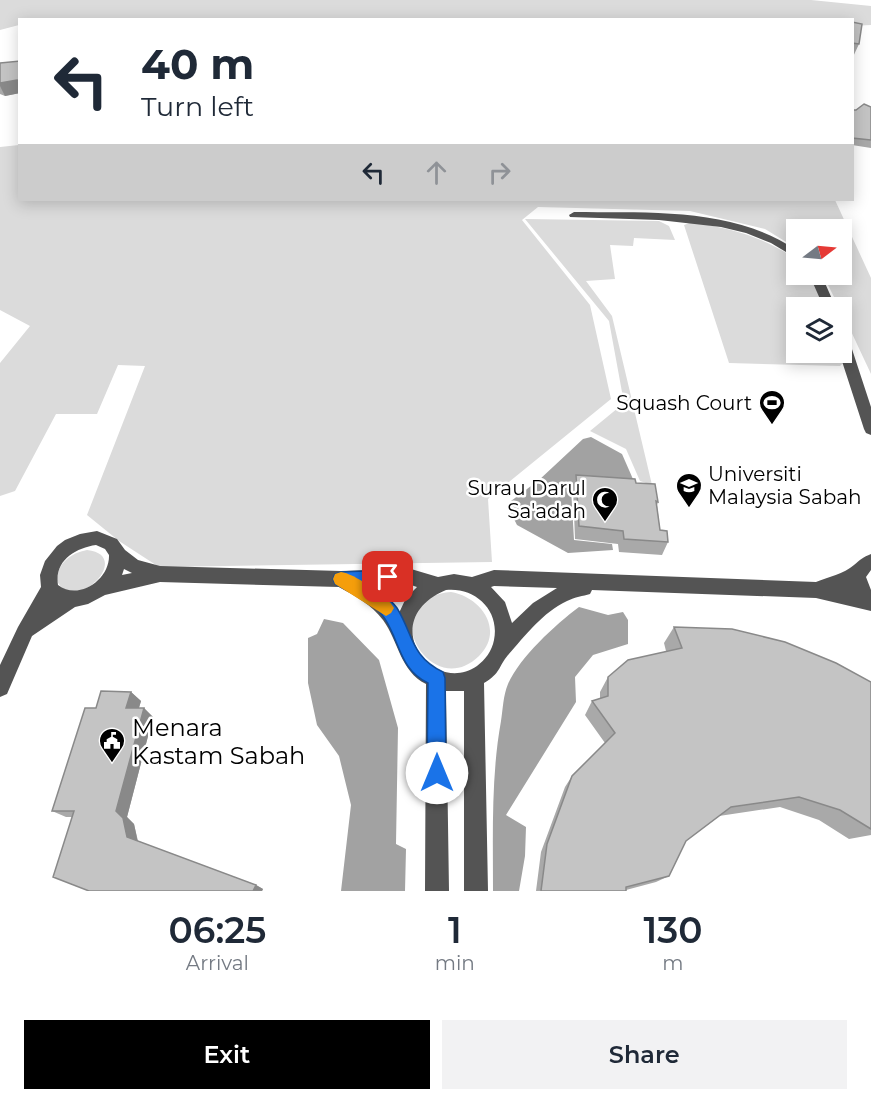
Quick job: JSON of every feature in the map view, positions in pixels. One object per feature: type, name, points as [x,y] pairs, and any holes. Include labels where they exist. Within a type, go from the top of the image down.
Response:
[{"type":"street","points":[[574,215],[709,221],[735,226],[777,242],[786,248]]},
{"type":"street","points":[[849,363],[871,429]]},
{"type":"street","points":[[160,574],[134,566],[119,555],[112,543],[98,538],[84,540],[58,555],[50,566],[47,578],[50,588],[58,596],[72,599],[83,598],[103,588],[160,574],[341,579],[411,577],[440,585]]},
{"type":"street","points":[[103,588],[116,572],[119,555]]},
{"type":"street","points":[[816,590],[847,578],[865,566]]},
{"type":"street","points":[[865,566],[858,583],[860,590],[871,603]]},
{"type":"street","points":[[470,586],[494,578],[816,590],[871,603]]},
{"type":"street","points":[[341,579],[379,600],[391,614],[411,658],[418,667],[436,678],[459,682],[474,678],[489,669],[525,621],[549,600],[570,590],[607,584]]},
{"type":"street","points":[[403,639],[408,609],[422,594],[450,583],[470,586],[488,596],[500,612],[506,632],[501,652]]},
{"type":"street","points":[[0,687],[24,633],[50,588]]},
{"type":"street","points":[[24,633],[72,599]]},
{"type":"street","points":[[436,678],[437,891]]},
{"type":"street","points":[[474,678],[476,891]]},
{"type":"shaded area","points":[[0,0],[811,0],[871,6],[871,25],[854,26],[854,18],[18,18],[18,25],[0,30]]},
{"type":"shaded area","points":[[18,145],[18,201],[835,201],[844,219],[786,219],[786,242],[765,229],[690,211],[538,207],[522,220],[590,305],[611,399],[488,499],[492,562],[159,567],[119,541],[87,515],[145,366],[118,365],[97,414],[56,414],[15,491],[0,496],[0,363],[30,326],[0,310],[0,147]]},
{"type":"shaded area","points":[[525,219],[659,221],[669,226],[675,240],[634,238],[633,246],[610,245],[615,279],[586,281],[612,316],[652,485],[640,481],[626,449],[590,431],[624,403],[609,321]]},
{"type":"shaded area","points":[[692,222],[746,234],[786,253],[786,285],[816,285],[822,297],[786,297],[786,363],[843,363],[840,366],[729,363],[684,225]]},
{"type":"shaded area","points":[[852,237],[871,278],[871,374],[852,333],[852,297],[834,297],[828,285],[852,285]]},
{"type":"shaded area","points":[[591,437],[622,454],[636,486],[630,492],[571,488],[574,540],[612,544],[613,550],[568,553],[517,525],[511,513],[511,501],[539,480],[583,439]]},
{"type":"shaded area","points":[[87,550],[100,554],[105,562],[103,571],[97,581],[87,588],[76,592],[66,590],[57,581],[59,569],[70,556]]},
{"type":"shaded area","points":[[451,592],[472,600],[486,616],[489,626],[490,636],[479,656],[460,667],[443,667],[428,659],[417,645],[412,628],[415,612],[427,599]]},
{"type":"shaded area","points":[[579,607],[608,615],[623,612],[628,620],[628,644],[593,655],[575,677],[576,702],[506,815],[526,827],[525,856],[519,891],[493,891],[494,784],[506,689],[529,653],[549,632]]},
{"type":"shaded area","points":[[324,619],[343,623],[379,660],[398,728],[396,844],[406,849],[405,891],[341,891],[351,805],[339,756],[317,725],[308,683],[308,638],[317,634]]},
{"type":"building","points":[[854,22],[862,24],[859,44],[854,43]]},
{"type":"building","points":[[18,61],[18,80],[0,83],[0,63]]},
{"type":"building","points":[[864,104],[871,107],[871,140],[854,138],[854,110]]},
{"type":"building","name":"Surau Darul Sa'adah","points":[[576,475],[635,479],[636,483],[655,484],[660,530],[667,531],[668,542],[624,539],[623,531],[579,526]]},
{"type":"building","points":[[674,627],[732,629],[785,642],[836,663],[871,682],[871,829],[840,810],[799,797],[731,807],[686,841],[669,876],[626,887],[626,891],[541,891],[547,844],[572,776],[615,733],[592,701],[608,696],[608,677],[628,660],[682,648]]},
{"type":"building","name":"Menara Kastam Sabah","points":[[101,691],[131,692],[126,708],[144,708],[116,811],[123,818],[127,837],[256,885],[253,891],[89,891],[53,877],[74,811],[52,811],[85,708],[96,708]]},
{"type":"slow traffic","points":[[344,579],[341,579],[379,600],[386,608]]},
{"type":"place","name":"Squash Court","points":[[772,426]]},
{"type":"place","name":"Universiti Malaysia Sabah","points":[[689,509]]},
{"type":"place","name":"Surau Darul Sa'adah","points":[[605,523]]},
{"type":"place","name":"Menara Kastam Sabah","points":[[112,764]]},
{"type":"route","points":[[388,577],[341,579],[379,600],[391,614],[411,658],[426,674],[436,678],[437,773]]}]
